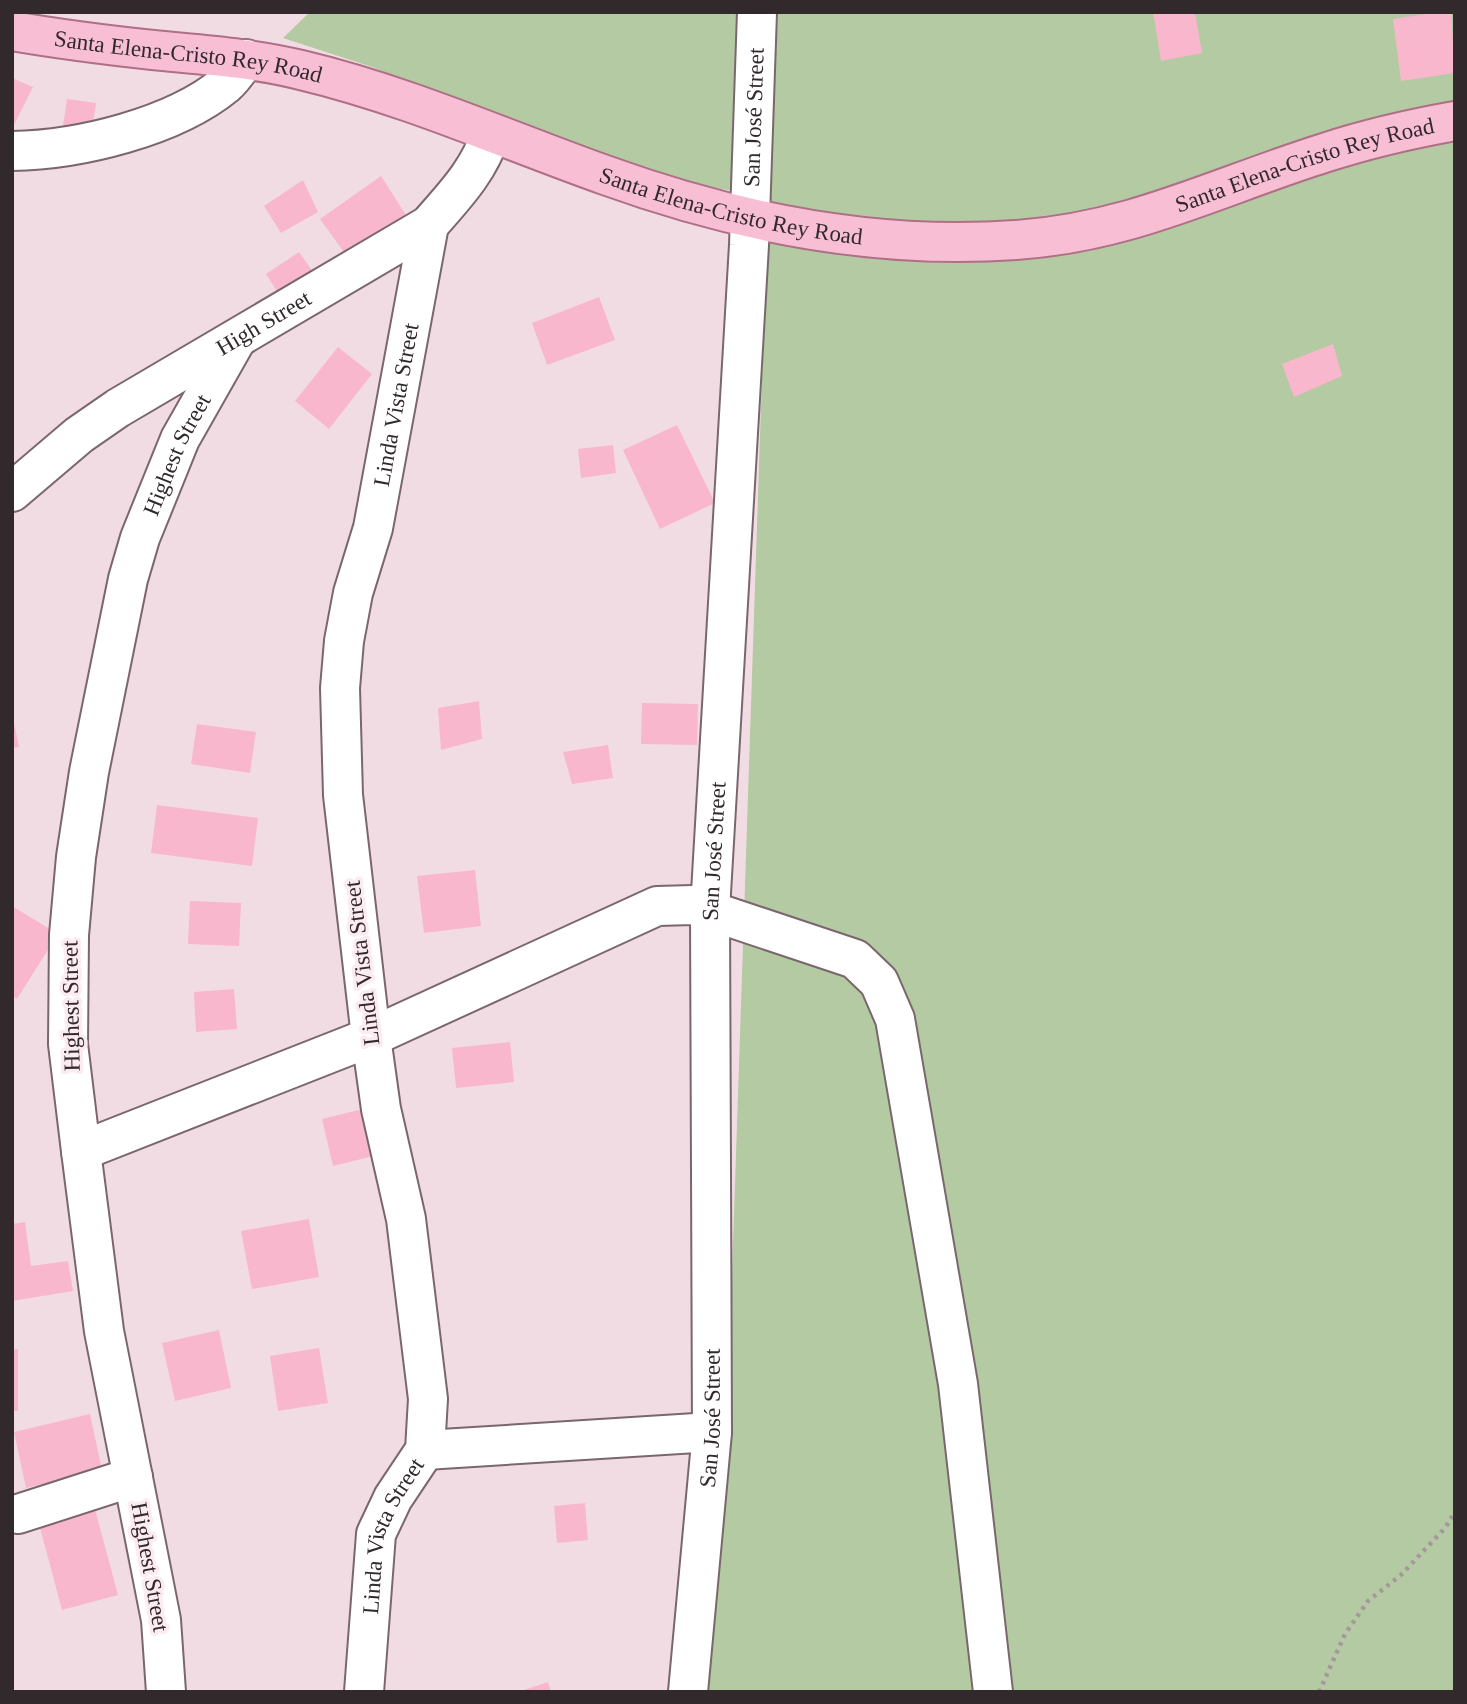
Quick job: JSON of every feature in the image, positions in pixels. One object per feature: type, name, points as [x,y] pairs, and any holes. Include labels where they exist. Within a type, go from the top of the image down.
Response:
[{"type":"main road","name":"Santa Elena-Cristo Rey Road","points":[[12,31],[153,50],[246,59],[300,69],[425,107],[610,177],[697,204],[852,235],[907,241],[1015,240],[1070,234],[1133,221],[1321,154],[1416,128],[1455,121]]},
{"type":"street","name":"San José Street","points":[[688,1692],[712,1432],[710,910],[750,216],[757,12]]},
{"type":"street","points":[[12,151],[69,146],[113,136],[153,122],[205,99],[228,82],[246,59]]},
{"type":"street","name":"High Street","points":[[12,492],[79,435],[118,408],[235,342],[319,287],[429,225],[477,166],[491,133]]},
{"type":"street","name":"Linda Vista Street","points":[[365,1692],[376,1534],[393,1498],[425,1450],[429,1399],[406,1219],[381,1109],[371,1037],[343,795],[340,688],[346,629],[373,527],[429,225]]},
{"type":"street","name":"Highest Street","points":[[166,1692],[161,1620],[104,1331],[80,1151],[68,1044],[69,934],[76,857],[107,668],[128,579],[160,485],[180,439],[235,342]]},
{"type":"street","points":[[80,1151],[371,1037],[657,906],[684,903],[855,959],[879,982],[895,1019],[958,1384],[993,1692]]},
{"type":"street","points":[[425,1450],[712,1432]]},
{"type":"street","points":[[18,1514],[133,1477]]},
{"type":"path","points":[[1319,1692],[1345,1634],[1368,1601],[1401,1575],[1445,1528],[1455,1512]]},
{"type":"green space","points":[[310,12],[1455,12],[1455,1692],[705,1692],[727,1424],[768,197],[669,180],[372,67],[283,38]]},
{"type":"building","points":[[1153,12],[1195,12],[1202,53],[1161,61]]},
{"type":"building","points":[[1451,12],[1455,73],[1401,81],[1393,19]]},
{"type":"building","points":[[12,78],[33,87],[12,129]]},
{"type":"building","points":[[67,99],[96,103],[92,130],[63,126]]},
{"type":"building","points":[[381,176],[406,215],[346,255],[320,219]]},
{"type":"building","points":[[303,180],[318,212],[281,233],[264,206]]},
{"type":"building","points":[[299,252],[316,276],[282,299],[266,274]]},
{"type":"building","points":[[599,297],[615,340],[547,365],[532,323]]},
{"type":"building","points":[[1333,344],[1342,376],[1294,397],[1282,364]]},
{"type":"building","points":[[338,347],[372,374],[329,429],[295,401]]},
{"type":"building","points":[[677,425],[715,503],[660,529],[623,450]]},
{"type":"building","points":[[613,445],[616,473],[581,478],[578,449]]},
{"type":"building","points":[[479,701],[482,739],[441,750],[438,708]]},
{"type":"building","points":[[642,703],[698,704],[697,745],[641,744]]},
{"type":"building","points":[[12,713],[19,747],[12,748]]},
{"type":"building","points":[[197,724],[256,732],[250,773],[191,764]]},
{"type":"building","points":[[608,745],[613,778],[572,784],[563,752]]},
{"type":"building","points":[[157,805],[258,818],[252,866],[151,853]]},
{"type":"building","points":[[475,870],[481,926],[424,933],[417,876]]},
{"type":"building","points":[[190,901],[241,903],[239,946],[188,944]]},
{"type":"building","points":[[12,906],[58,934],[17,999],[12,996]]},
{"type":"building","points":[[234,989],[237,1029],[196,1032],[194,992]]},
{"type":"building","points":[[510,1042],[514,1082],[456,1088],[452,1048]]},
{"type":"building","points":[[371,1107],[382,1154],[333,1166],[322,1119]]},
{"type":"building","points":[[309,1219],[319,1277],[252,1289],[241,1231]]},
{"type":"building","points":[[25,1222],[31,1266],[68,1261],[73,1291],[12,1301],[12,1224]]},
{"type":"building","points":[[219,1330],[231,1388],[175,1401],[162,1343]]},
{"type":"building","points":[[319,1348],[328,1403],[278,1411],[270,1356]]},
{"type":"building","points":[[18,1349],[18,1411],[12,1411],[12,1350]]},
{"type":"building","points":[[90,1414],[102,1470],[26,1488],[14,1432]]},
{"type":"building","points":[[585,1503],[588,1540],[557,1543],[554,1506]]},
{"type":"building","points":[[95,1509],[118,1595],[62,1610],[39,1524]]},
{"type":"building","points":[[548,1682],[551,1692],[521,1692],[521,1691]]}]
